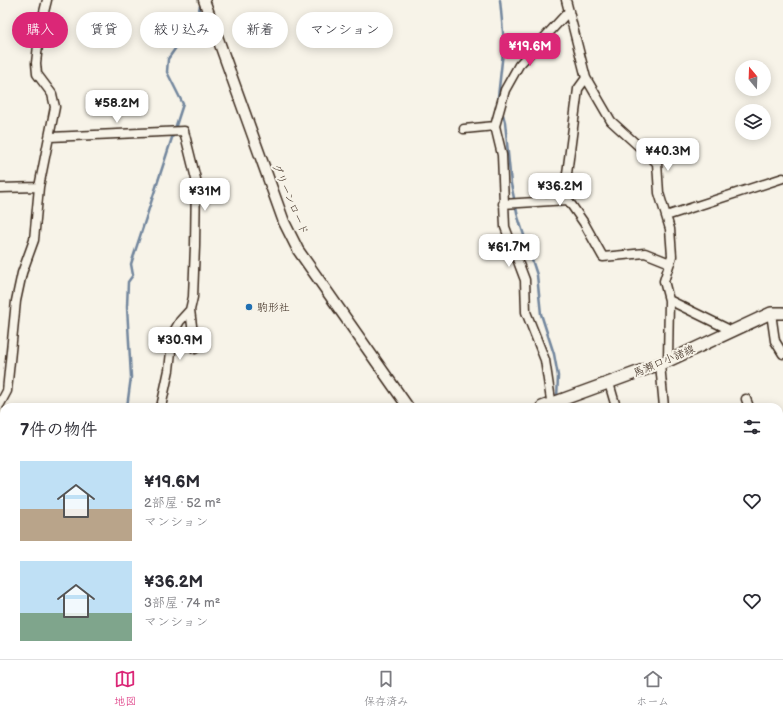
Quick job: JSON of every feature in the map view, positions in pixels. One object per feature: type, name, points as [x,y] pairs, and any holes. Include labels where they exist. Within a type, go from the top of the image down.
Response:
[{"type":"main road","name":"馬瀬口小諸線","points":[[557,403],[664,363],[771,313],[783,313]]},
{"type":"street","points":[[1,403],[7,391],[16,302],[22,273],[34,240],[39,187],[56,107],[52,94],[38,74],[36,63],[40,28],[47,0]]},
{"type":"street","name":"グリーンロード","points":[[204,0],[270,186],[298,250],[405,403]]},
{"type":"street","points":[[566,0],[586,78],[611,121],[657,163],[659,193],[670,229],[672,256],[664,281],[669,300],[664,363],[664,403]]},
{"type":"street","points":[[549,403],[545,360],[526,312],[525,280],[505,227],[502,155],[495,126],[505,90],[519,65],[569,11]]},
{"type":"street","points":[[586,78],[578,89],[565,189],[568,200],[584,223],[603,257],[645,253],[670,263]]},
{"type":"street","points":[[464,129],[495,126]]},
{"type":"street","points":[[50,136],[184,131],[196,179],[195,254],[193,297],[190,310],[195,348]]},
{"type":"street","points":[[666,216],[783,178]]},
{"type":"street","points":[[0,188],[39,187]]},
{"type":"street","points":[[503,204],[568,200]]},
{"type":"street","points":[[669,300],[732,331]]},
{"type":"street","points":[[162,403],[169,370],[173,333],[180,321],[190,310]]},
{"type":"street","points":[[771,313],[775,341],[783,354]]},
{"type":"street","points":[[609,383],[615,403]]},
{"type":"waterway","points":[[499,103],[498,97],[504,43],[500,0]]},
{"type":"waterway","points":[[128,403],[131,377],[127,307],[128,282],[133,275],[131,264],[183,104],[167,72],[168,59],[197,17],[201,2]]},
{"type":"waterway","points":[[502,111],[505,122],[511,184],[518,217],[537,275],[541,314],[554,354],[558,376],[557,399]]},
{"type":"place","name":"駒形社","points":[[249,307]]}]
